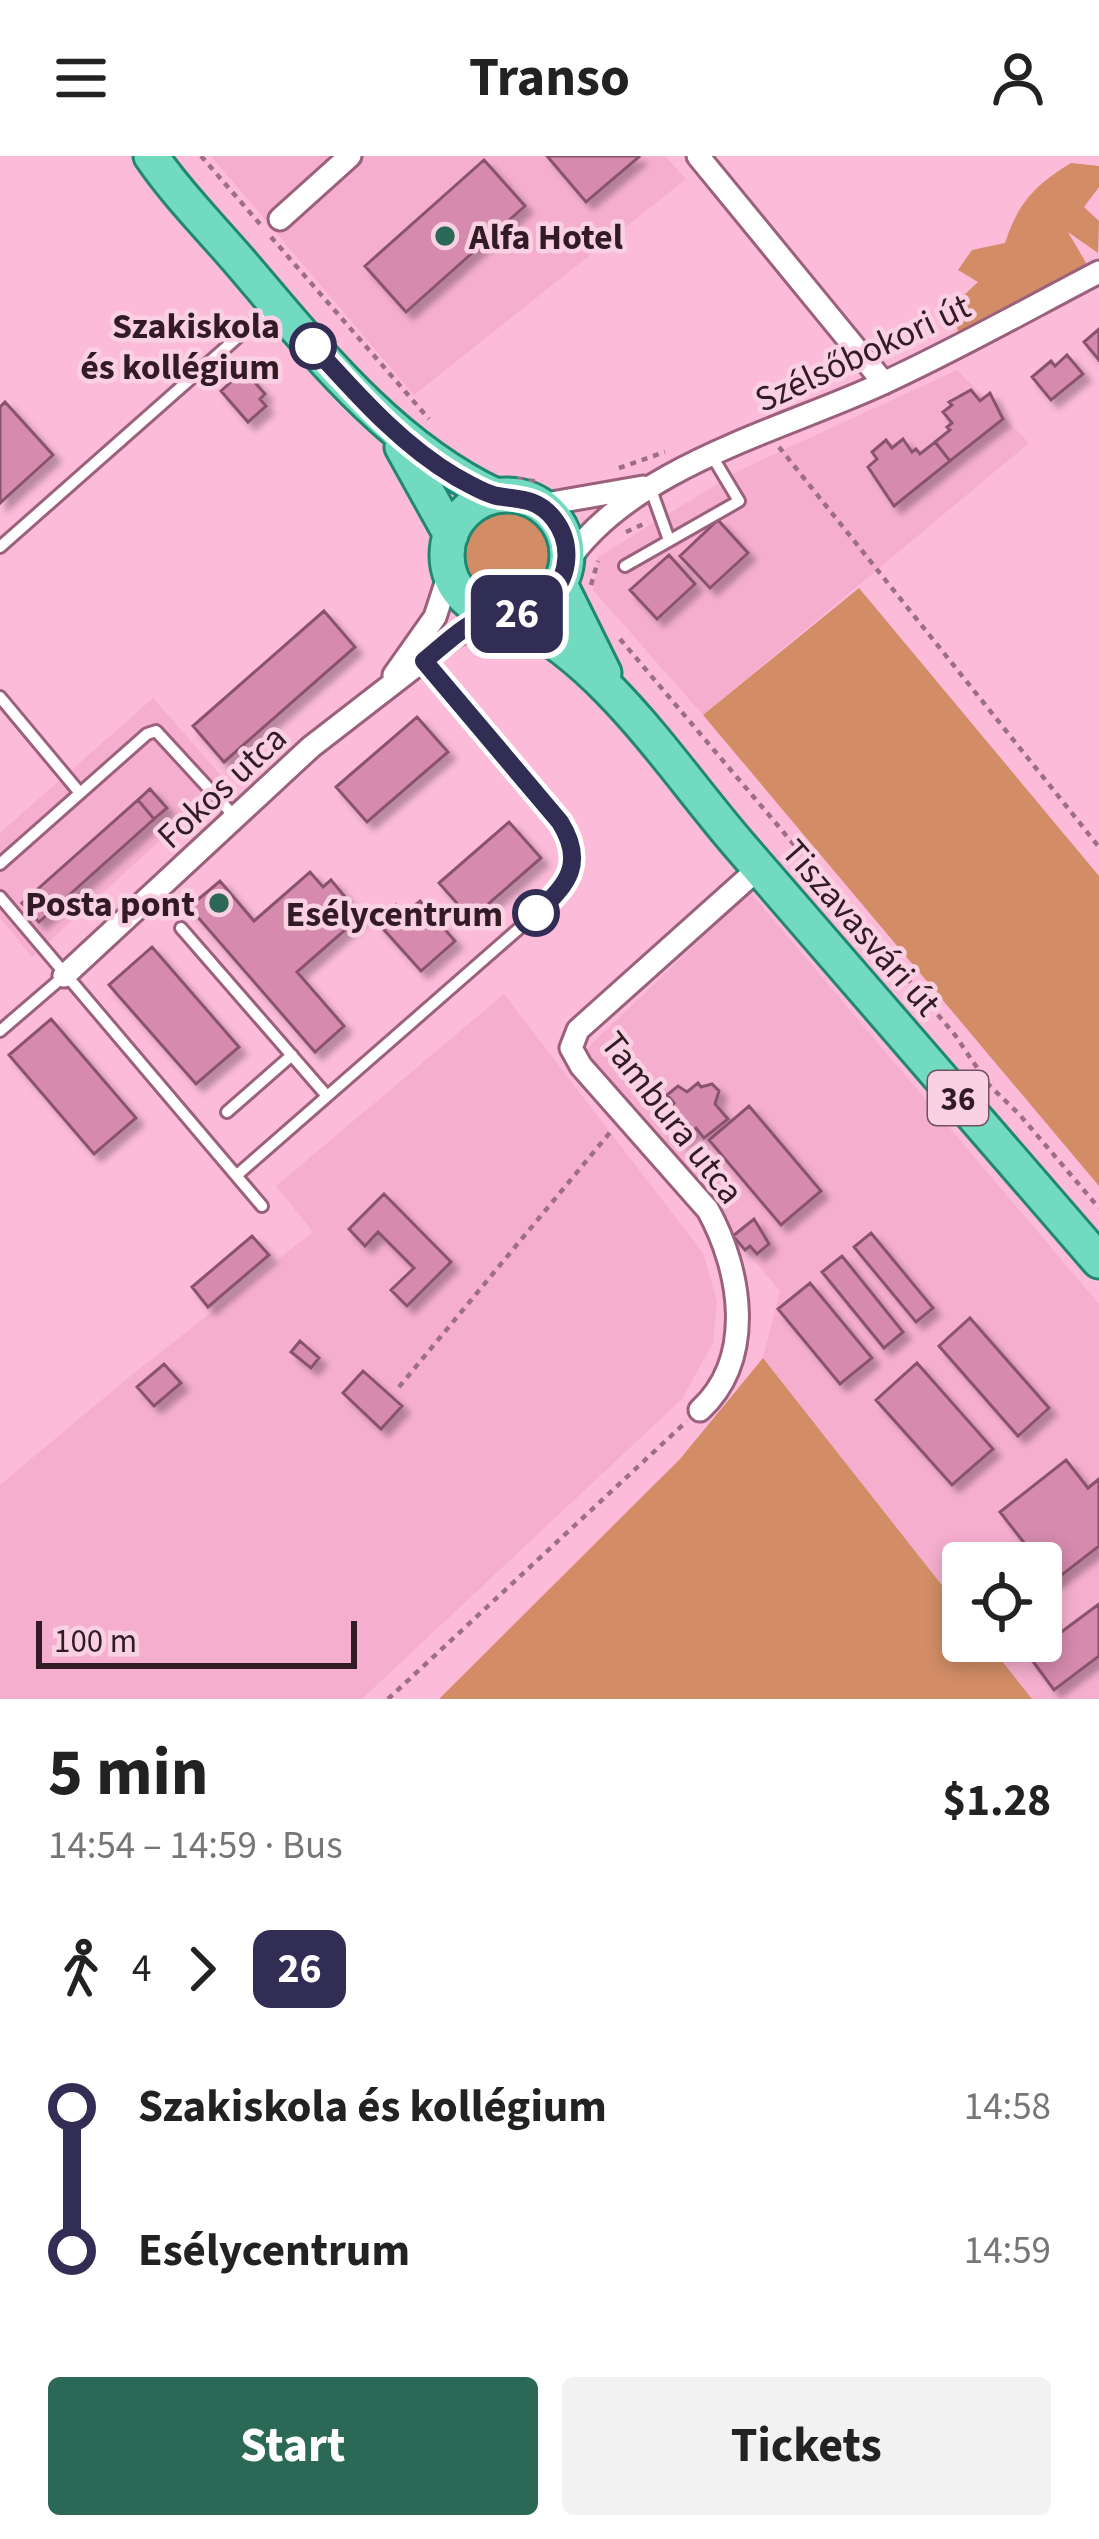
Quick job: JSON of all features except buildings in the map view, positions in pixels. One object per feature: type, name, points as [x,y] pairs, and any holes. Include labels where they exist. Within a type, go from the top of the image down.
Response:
[{"type":"main road","points":[[152,159],[388,425],[454,476],[506,487],[527,498],[543,494]]},
{"type":"main road","points":[[388,425],[451,535],[450,571]]},
{"type":"main road","points":[[451,535],[474,506],[506,487]]},
{"type":"main road","name":"36","points":[[543,494],[578,576],[616,696]]},
{"type":"main road","name":"36","points":[[450,571],[466,598],[548,633],[616,696]]},
{"type":"main road","points":[[503,614],[544,602],[578,576]]},
{"type":"main road","name":"Tiszavasvári út","points":[[616,696],[1099,1261]]},
{"type":"street","points":[[280,218],[350,156]]},
{"type":"street","points":[[698,156],[884,383]]},
{"type":"street","name":"Szélsőbokori út","points":[[650,485],[884,383],[1099,272]]},
{"type":"street","points":[[543,494],[650,485]]},
{"type":"street","points":[[578,576],[583,539],[650,485]]},
{"type":"street","points":[[425,652],[450,571]]},
{"type":"street","name":"Fokos utca","points":[[64,976],[311,747],[425,652],[503,614]]},
{"type":"street","name":"Tambura utca","points":[[700,1410],[724,1382],[731,1365],[737,1305],[729,1256],[708,1210],[581,1066],[571,1048],[578,1030],[759,868]]},
{"type":"lane","points":[[0,547],[276,304]]},
{"type":"lane","points":[[625,566],[739,500],[712,456]]},
{"type":"lane","points":[[650,485],[669,540]]},
{"type":"lane","points":[[237,1175],[554,898],[573,862],[572,840],[560,822],[425,652]]},
{"type":"lane","points":[[0,697],[80,793]]},
{"type":"lane","points":[[0,864],[146,734],[157,731],[235,817]]},
{"type":"lane","points":[[0,897],[262,1206]]},
{"type":"lane","points":[[181,928],[327,1096]]},
{"type":"lane","name":"Fokos utca","points":[[0,1030],[64,976]]},
{"type":"lane","points":[[226,1112],[292,1055]]},
{"type":"path","points":[[201,156],[441,433]]},
{"type":"path","points":[[768,433],[1099,847]]},
{"type":"path","points":[[615,469],[673,450],[712,456]]},
{"type":"path","points":[[506,487],[543,494]]},
{"type":"path","points":[[612,631],[955,1035],[988,1084],[1099,1208]]},
{"type":"path","points":[[399,1387],[624,1116]]},
{"type":"path","points":[[388,1699],[700,1410]]},
{"type":"shaded area","points":[[211,156],[665,156],[686,179],[414,395]]},
{"type":"shaded area","points":[[1071,163],[1099,166],[1099,187],[1084,207],[1099,221],[1098,253],[1068,232],[1089,268],[959,333],[950,308],[978,282],[958,270],[972,250],[1005,243],[1029,196]]},
{"type":"shaded area","points":[[957,370],[1029,443],[703,715],[593,590],[598,557],[740,470]]},
{"type":"shaded area","points":[[507,507],[541,521],[555,555],[541,589],[507,603],[473,589],[459,555],[473,521]]},
{"type":"shaded area","points":[[859,588],[1099,876],[1099,1186],[703,715]]},
{"type":"shaded area","points":[[153,698],[226,781],[32,957],[0,918],[0,833]]},
{"type":"shaded area","points":[[750,892],[1099,1304],[1099,1699],[1032,1699],[1003,1662],[1062,1662],[1062,1542],[942,1542],[942,1585],[763,1358],[780,1291],[579,1056]]},
{"type":"shaded area","points":[[504,994],[703,1253],[717,1301],[713,1343],[682,1399],[362,1699],[0,1699],[0,1485],[313,1232],[276,1186]]},
{"type":"shaded area","points":[[763,1358],[942,1585],[942,1662],[1003,1662],[1032,1699],[439,1699],[680,1459]]},
{"type":"bus line","name":"26","points":[[313,346],[388,425],[454,476],[496,496],[527,498],[559,525],[566,564],[553,594],[522,613],[495,614],[478,621],[424,661],[572,840],[573,862],[566,882],[536,913]]},
{"type":"place","name":"Alfa Hotel","points":[[445,236]]},
{"type":"place","name":"Szakiskola és kollégium","points":[[313,346]]},
{"type":"place","name":"Posta pont","points":[[219,903]]},
{"type":"place","name":"Esélycentrum","points":[[536,913]]}]
